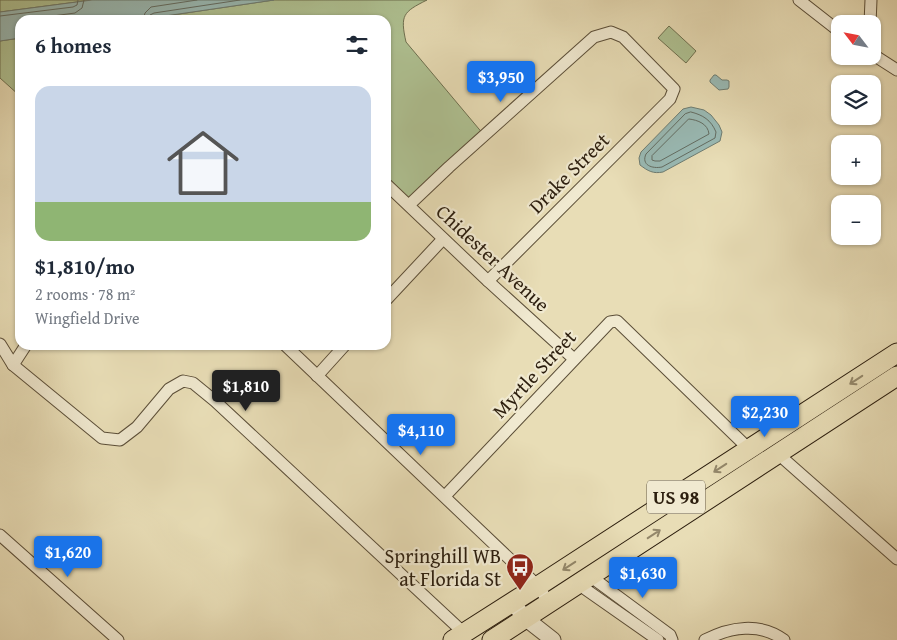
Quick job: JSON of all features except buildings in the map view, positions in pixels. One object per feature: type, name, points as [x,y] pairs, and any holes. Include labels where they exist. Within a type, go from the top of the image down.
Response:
[{"type":"main road","name":"US 98","points":[[459,636],[513,603],[897,353]]},
{"type":"main road","name":"US 98","points":[[492,640],[897,376]]},
{"type":"street","points":[[799,0],[831,25]]},
{"type":"street","points":[[870,15],[871,0]]},
{"type":"street","name":"Drake Street","points":[[409,205],[594,36],[611,32],[623,36],[674,89],[670,99],[488,281]]},
{"type":"street","points":[[881,60],[897,70]]},
{"type":"street","name":"Chidester Avenue","points":[[391,189],[488,281],[574,359]]},
{"type":"street","points":[[391,295],[443,238]]},
{"type":"street","name":"Myrtle Street","points":[[445,496],[610,322],[617,321],[749,450]]},
{"type":"street","points":[[0,344],[13,365],[102,438],[120,440],[137,427],[169,389],[183,381],[193,382],[459,636]]},
{"type":"street","points":[[13,365],[23,350]]},
{"type":"street","points":[[290,350],[538,586],[549,602]]},
{"type":"street","points":[[317,376],[340,350]]},
{"type":"street","points":[[749,450],[777,453],[897,559]]},
{"type":"street","points":[[0,535],[118,640]]},
{"type":"street","points":[[584,580],[658,640]]},
{"type":"street","points":[[584,580],[670,635],[672,640]]},
{"type":"street","points":[[513,603],[525,618],[553,640]]},
{"type":"street","points":[[706,640],[714,635],[734,629],[749,628],[765,631],[784,640]]},
{"type":"green space","points":[[0,0],[92,0],[0,12]]},
{"type":"green space","points":[[274,0],[427,0],[408,11],[405,15],[403,26],[406,42],[484,135],[409,205],[391,189],[391,15],[172,15]]},
{"type":"green space","points":[[669,26],[696,51],[686,63],[658,38]]},
{"type":"green space","points":[[15,39],[15,92],[0,78],[0,41]]},
{"type":"water","points":[[92,0],[274,0],[172,15],[15,15],[15,39],[0,41],[0,12]]},
{"type":"water","points":[[714,75],[722,80],[729,81],[728,89],[719,90],[710,82]]},
{"type":"water","points":[[691,107],[704,110],[711,115],[722,132],[720,141],[663,172],[651,172],[640,165],[639,158],[641,152],[683,109]]},
{"type":"place","name":"Springhill WB at Florida St","points":[[520,591]]}]
